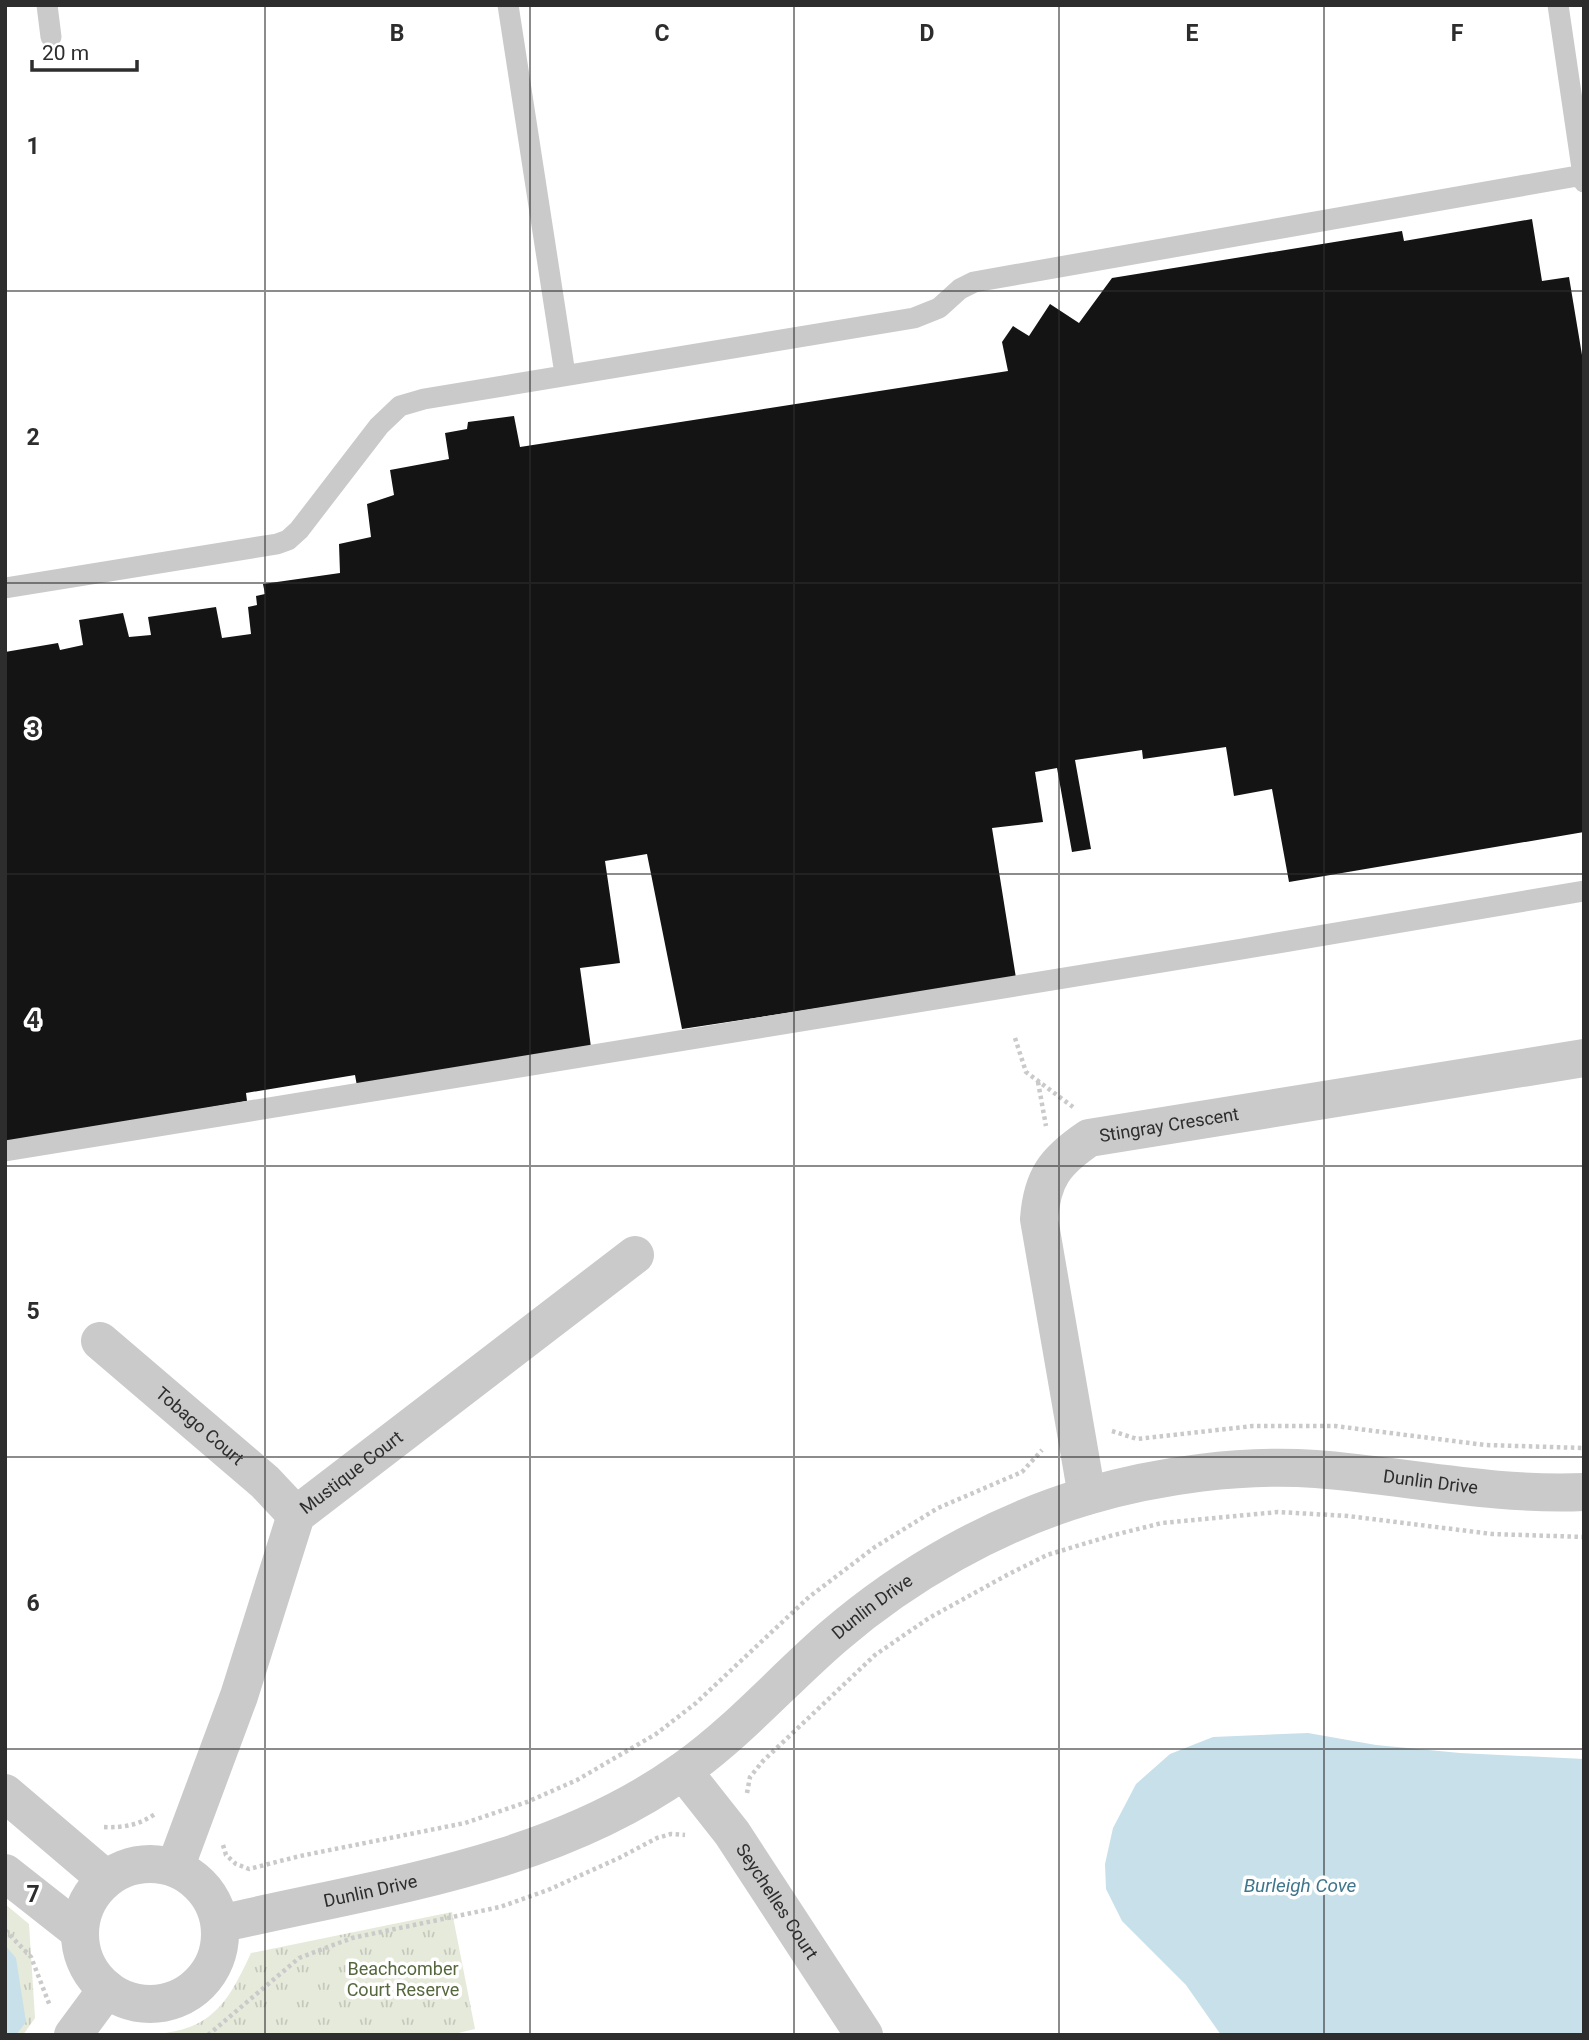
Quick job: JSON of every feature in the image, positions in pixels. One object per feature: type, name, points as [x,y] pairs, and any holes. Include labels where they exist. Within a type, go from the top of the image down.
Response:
[{"type":"street","name":"Stingray Crescent","points":[[1087,1496],[1039,1219],[1040,1196],[1049,1174],[1064,1155],[1089,1138],[1584,1058]]},
{"type":"street","name":"Mustique Court","points":[[175,1868],[239,1696],[296,1515],[635,1255]]},
{"type":"street","name":"Tobago Court","points":[[100,1341],[265,1482],[296,1515]]},
{"type":"street","name":"Dunlin Drive","points":[[220,1924],[480,1865],[541,1845],[600,1820],[683,1772],[743,1723],[834,1636],[882,1598],[937,1562],[990,1535],[1087,1496],[1187,1475],[1299,1469],[1369,1474],[1482,1489],[1584,1492]]},
{"type":"street","name":"Seychelles Court","points":[[683,1772],[732,1833],[864,2035]]},
{"type":"street","points":[[5,1793],[106,1879]]},
{"type":"street","points":[[139,1864],[157,1864],[175,1868],[192,1877],[205,1890],[215,1906],[220,1924],[220,1945],[214,1964],[202,1982],[186,1995],[166,2002],[145,2004],[125,1999],[107,1989],[92,1973],[82,1954],[80,1932],[83,1912],[92,1894],[106,1879],[121,1869],[139,1864]]},
{"type":"street","points":[[5,1872],[80,1932]]},
{"type":"street","points":[[75,2032],[107,1989]]},
{"type":"lane","points":[[47,5],[51,37]]},
{"type":"lane","points":[[509,5],[565,374]]},
{"type":"lane","points":[[5,588],[277,544],[288,540],[299,530],[379,426],[400,406],[424,399],[914,318],[939,308],[960,289],[974,282],[1583,179],[1576,81],[1558,5]]},
{"type":"lane","points":[[5,1151],[1584,891]]},
{"type":"path","points":[[1015,1038],[1026,1072],[1110,1135]]},
{"type":"path","points":[[222,1843],[226,1855],[236,1864],[249,1869],[465,1823],[527,1802],[577,1780],[656,1734],[696,1703],[808,1597],[874,1547],[938,1508],[1022,1472],[1037,1458],[1048,1440]]},
{"type":"path","points":[[747,1798],[750,1777],[763,1761],[875,1656],[929,1618],[1007,1574],[1047,1555],[1098,1539],[1162,1523],[1278,1513],[1348,1516],[1492,1534],[1584,1537]]},
{"type":"path","points":[[5,1930],[30,1957],[49,2005]]},
{"type":"path","points":[[208,2035],[299,1958],[341,1941]]},
{"type":"green space","points":[[5,1904],[29,1924],[35,2018],[23,2035],[5,2035]]},
{"type":"green space","name":"Beachcomber Court Reserve","points":[[452,1912],[475,2029],[450,2035],[122,2035],[160,2034],[197,2024],[219,2007],[228,1996],[251,1953]]},
{"type":"water","name":"Burleigh Cove","points":[[1308,1733],[1376,1745],[1460,1753],[1584,1759],[1584,2035],[1221,2035],[1186,1985],[1122,1921],[1106,1889],[1105,1864],[1113,1828],[1136,1784],[1170,1754],[1213,1737]]},
{"type":"water","points":[[5,1945],[16,1958],[26,2022],[16,2035],[5,2035]]},
{"type":"building","points":[[1532,219],[1542,281],[1569,277],[1584,367],[1584,832],[1289,882],[1272,789],[1234,796],[1226,747],[1143,759],[1142,750],[1075,760],[1091,849],[1072,852],[1057,768],[1035,772],[1043,822],[992,828],[1016,978],[682,1029],[647,854],[605,861],[620,963],[580,968],[591,1047],[357,1086],[355,1075],[246,1093],[247,1101],[5,1143],[5,652],[58,643],[60,650],[83,645],[79,620],[123,613],[129,637],[151,635],[148,617],[216,607],[222,638],[251,634],[248,607],[257,605],[256,596],[265,594],[263,584],[340,573],[339,544],[371,537],[367,504],[394,495],[390,470],[449,459],[445,433],[467,429],[468,422],[514,416],[520,447],[1008,371],[1002,342],[1013,326],[1029,336],[1050,304],[1079,323],[1112,278],[1402,231],[1404,241]]}]
